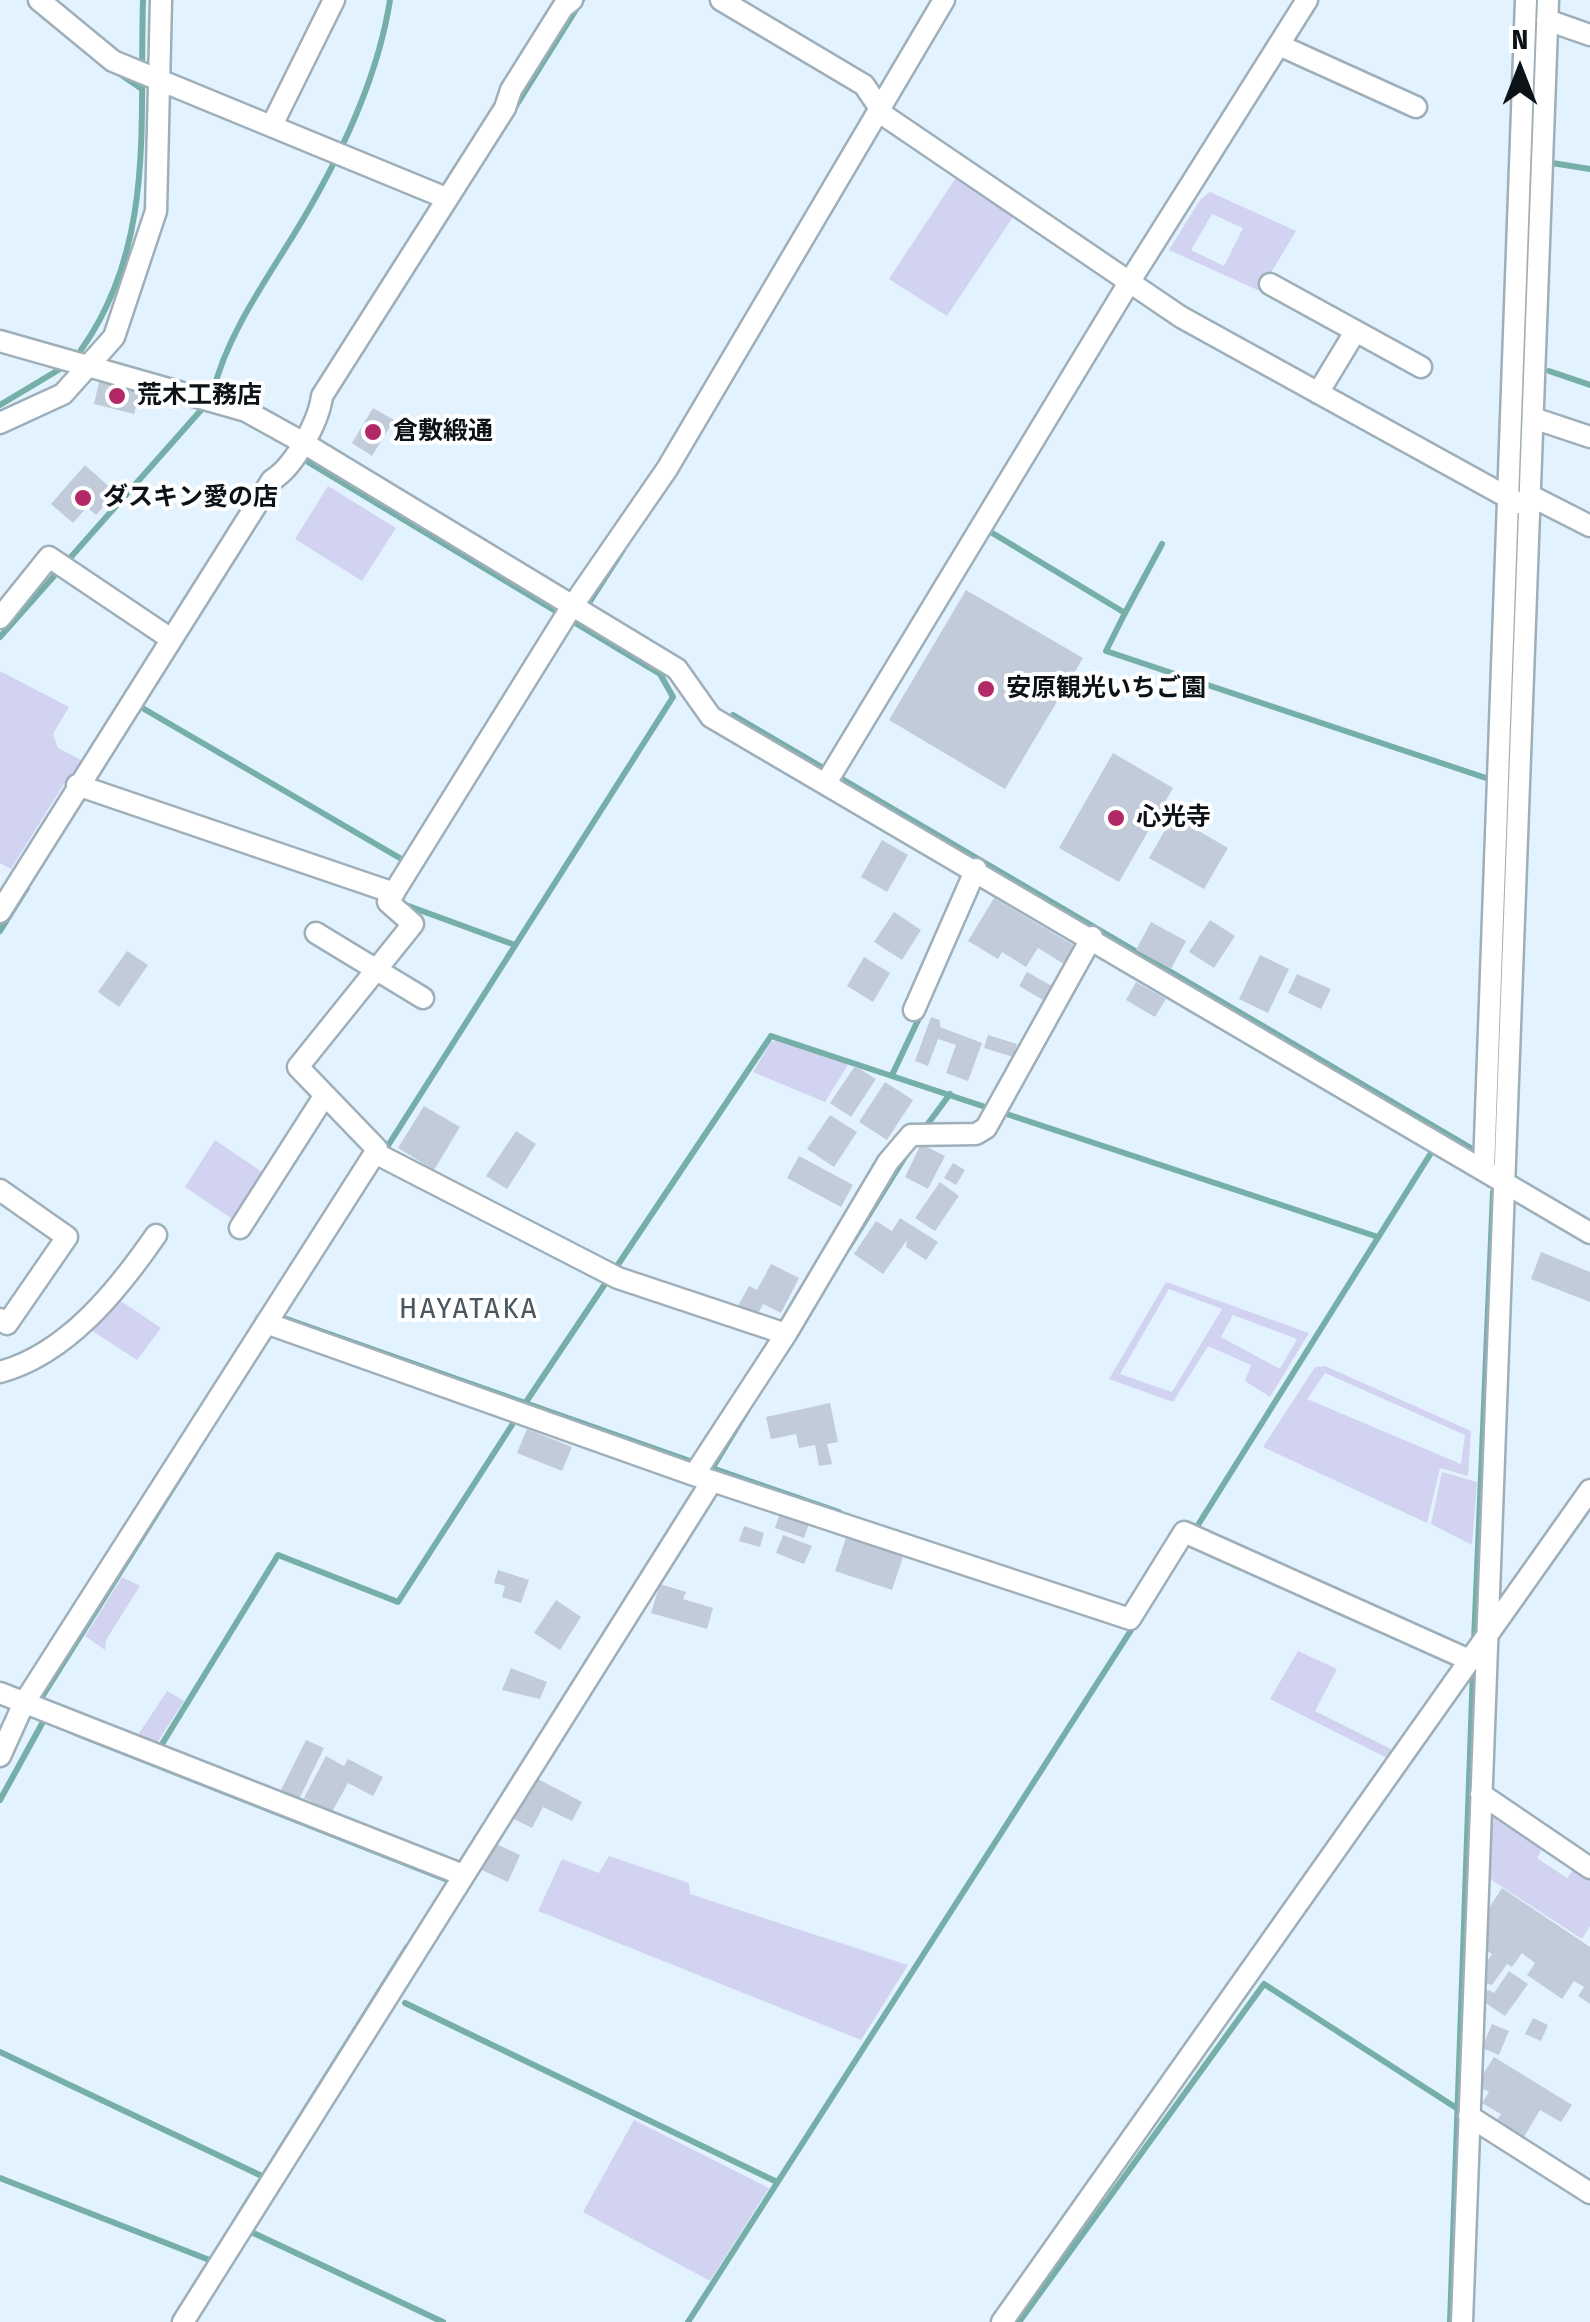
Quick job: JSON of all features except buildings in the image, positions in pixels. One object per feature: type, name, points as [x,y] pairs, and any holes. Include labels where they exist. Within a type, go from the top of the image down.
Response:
[{"type":"street","points":[[39,0],[114,61],[446,198]]},
{"type":"street","points":[[0,424],[62,394],[114,337],[156,211],[147,76],[160,0]]},
{"type":"street","points":[[272,125],[334,0]]},
{"type":"street","points":[[0,912],[272,480],[281,475],[302,442],[320,410],[322,396],[563,7],[572,0]]},
{"type":"street","points":[[722,0],[864,85],[882,111],[1180,318],[1518,504],[1590,526]]},
{"type":"street","points":[[786,1334],[613,1276],[380,1156],[298,1067],[413,924],[388,902],[566,615],[667,469],[882,111],[944,0]]},
{"type":"street","points":[[830,776],[1307,0]]},
{"type":"street","points":[[1462,2322],[1481,1794],[1476,1648],[1506,1184],[1526,0]]},
{"type":"street","points":[[1484,1168],[1500,783],[1518,504],[1533,418],[1548,10],[1590,34]]},
{"type":"street","points":[[1278,46],[1416,107]]},
{"type":"street","points":[[1270,284],[1421,367]]},
{"type":"street","points":[[1318,393],[1355,332]]},
{"type":"street","points":[[0,341],[93,364],[246,411],[302,442],[566,615],[677,669],[711,717],[830,776],[976,869],[1590,1233]]},
{"type":"street","points":[[1533,418],[1590,438]]},
{"type":"street","points":[[0,618],[49,556],[171,639]]},
{"type":"street","points":[[78,785],[394,893]]},
{"type":"street","points":[[914,1010],[976,869]]},
{"type":"street","points":[[316,932],[423,998]]},
{"type":"street","points":[[182,2322],[704,1478],[888,1162],[920,1135],[976,1134],[1000,1110],[1092,937]]},
{"type":"street","points":[[240,1228],[325,1095]]},
{"type":"street","points":[[0,1756],[380,1156]]},
{"type":"street","points":[[0,1190],[67,1238],[7,1324],[0,1319]]},
{"type":"street","points":[[0,1372],[33,1363],[96,1309],[128,1276],[156,1235]]},
{"type":"street","points":[[273,1326],[704,1478],[1130,1619],[1184,1532],[1476,1648]]},
{"type":"street","points":[[1002,2322],[1590,1490]]},
{"type":"street","points":[[0,1693],[27,1708],[457,1872]]},
{"type":"street","points":[[1481,1794],[1590,1868]]},
{"type":"street","points":[[1469,2116],[1590,2193]]},
{"type":"shaded area","points":[[957,176],[1015,214],[947,316],[889,279]]},
{"type":"shaded area","points":[[1210,192],[1296,231],[1260,291],[1169,250],[1200,200]],"holes":[[[1212,214],[1243,228],[1224,266],[1191,250]]]},
{"type":"shaded area","points":[[328,486],[396,528],[362,581],[295,539]]},
{"type":"shaded area","points":[[0,671],[69,707],[53,734],[58,748],[85,762],[67,779],[11,869],[0,863]]},
{"type":"shaded area","points":[[780,1039],[849,1063],[825,1102],[753,1072],[771,1042]]},
{"type":"shaded area","points":[[215,1140],[268,1176],[238,1223],[185,1187]]},
{"type":"shaded area","points":[[1166,1282],[1309,1333],[1270,1397],[1245,1381],[1251,1365],[1208,1346],[1173,1402],[1109,1379]],"holes":[[[1169,1289],[1222,1309],[1172,1392],[1120,1374]],[[1233,1315],[1297,1339],[1280,1369],[1221,1337]]]},
{"type":"shaded area","points":[[112,1295],[161,1328],[137,1360],[85,1326]]},
{"type":"shaded area","points":[[1325,1366],[1471,1431],[1468,1476],[1440,1468],[1427,1523],[1263,1447],[1315,1367]],"holes":[[[1325,1373],[1465,1435],[1461,1464],[1307,1399]]]},
{"type":"shaded area","points":[[1442,1472],[1477,1482],[1472,1545],[1431,1524]]},
{"type":"shaded area","points":[[122,1577],[140,1586],[106,1640],[105,1650],[85,1636]]},
{"type":"shaded area","points":[[1298,1651],[1337,1669],[1315,1711],[1393,1750],[1387,1758],[1270,1699]]},
{"type":"shaded area","points":[[167,1691],[184,1701],[155,1746],[136,1738]]},
{"type":"shaded area","points":[[1491,1813],[1543,1847],[1537,1858],[1567,1878],[1575,1868],[1590,1878],[1590,1926],[1582,1939],[1490,1879]]},
{"type":"shaded area","points":[[609,1856],[689,1883],[690,1894],[908,1965],[861,2040],[538,1911],[562,1859],[599,1873]]},
{"type":"shaded area","points":[[634,2120],[769,2188],[710,2281],[583,2212]]},
{"type":"waterway","points":[[81,350],[105,310],[122,268],[133,225],[139,181],[143,0]]},
{"type":"waterway","points":[[213,392],[239,325],[344,142],[377,58],[390,0]]},
{"type":"waterway","points":[[514,109],[582,0]]},
{"type":"waterway","points":[[1535,89],[1538,0]]},
{"type":"waterway","points":[[114,70],[142,89]]},
{"type":"waterway","points":[[1552,163],[1590,169]]},
{"type":"waterway","points":[[0,405],[60,369]]},
{"type":"waterway","points":[[1549,371],[1590,385]]},
{"type":"waterway","points":[[0,637],[202,409]]},
{"type":"waterway","points":[[308,462],[660,674],[673,697],[382,1155]]},
{"type":"waterway","points":[[989,531],[1125,613],[1106,651],[1492,780]]},
{"type":"waterway","points":[[1125,613],[1162,544]]},
{"type":"waterway","points":[[589,603],[623,550]]},
{"type":"waterway","points":[[139,706],[410,864]]},
{"type":"waterway","points":[[733,715],[1476,1151]]},
{"type":"waterway","points":[[0,931],[27,888]]},
{"type":"waterway","points":[[403,904],[515,945]]},
{"type":"waterway","points":[[1495,1142],[1501,1001]]},
{"type":"waterway","points":[[893,1073],[921,1014]]},
{"type":"waterway","points":[[524,1405],[771,1036],[1378,1237]]},
{"type":"waterway","points":[[924,1129],[950,1094]]},
{"type":"waterway","points":[[849,1247],[908,1152]]},
{"type":"waterway","points":[[1193,1533],[1431,1153]]},
{"type":"waterway","points":[[1474,1641],[1493,1192]]},
{"type":"waterway","points":[[281,1317],[690,1461]]},
{"type":"waterway","points":[[707,1477],[747,1411]]},
{"type":"waterway","points":[[159,1749],[278,1555],[398,1602],[512,1425]]},
{"type":"waterway","points":[[37,1705],[195,1453]]},
{"type":"waterway","points":[[709,1467],[839,1512]]},
{"type":"waterway","points":[[688,2322],[1135,1624]]},
{"type":"waterway","points":[[1450,2322],[1473,1668]]},
{"type":"waterway","points":[[0,1800],[44,1720]]},
{"type":"waterway","points":[[75,1733],[450,1881]]},
{"type":"waterway","points":[[241,2212],[407,1947]]},
{"type":"waterway","points":[[1019,2322],[1264,1984],[1458,2109]]},
{"type":"waterway","points":[[405,2003],[777,2182]]},
{"type":"waterway","points":[[0,2052],[262,2176]]},
{"type":"waterway","points":[[0,2178],[212,2261]]},
{"type":"waterway","points":[[247,2230],[443,2322]]},
{"type":"place","name":"荒木工務店","points":[[117,396]]},
{"type":"place","name":"倉敷緞通","points":[[373,432]]},
{"type":"place","name":"ダスキン愛の店","points":[[83,498]]},
{"type":"place","name":"安原観光いちご園","points":[[986,689]]},
{"type":"place","name":"心光寺","points":[[1116,818]]},
{"type":"district","name":"HAYATAKA","points":[[469,1310]]}]
